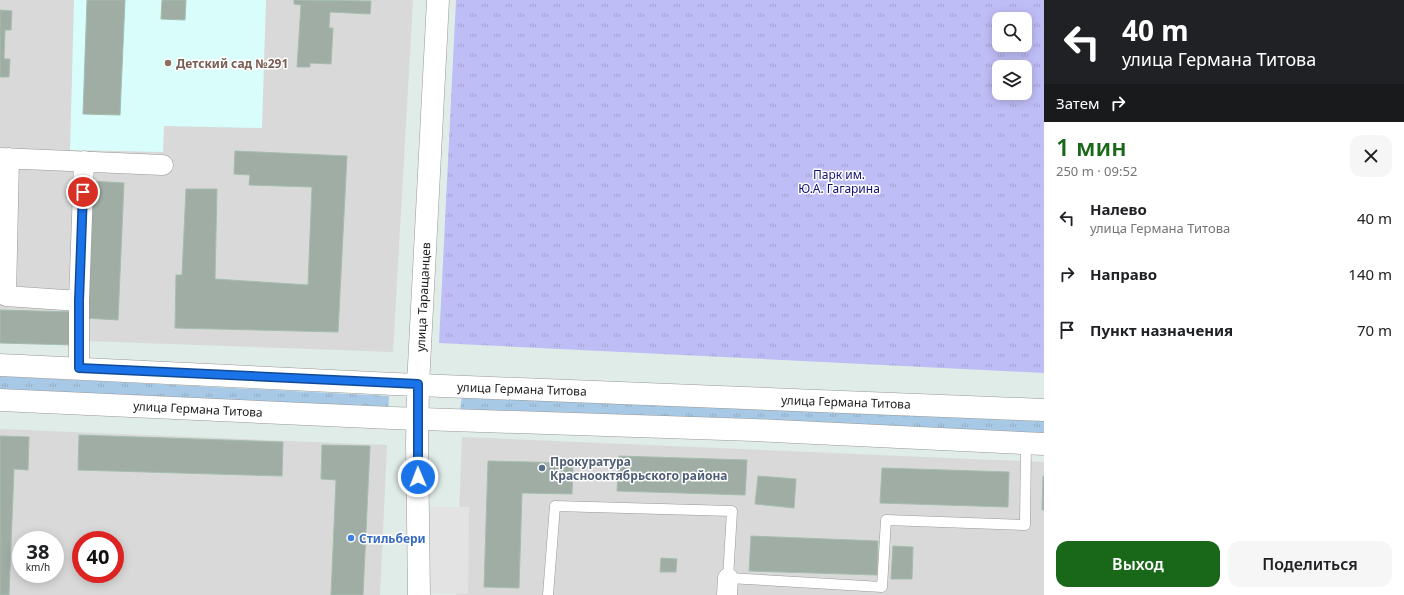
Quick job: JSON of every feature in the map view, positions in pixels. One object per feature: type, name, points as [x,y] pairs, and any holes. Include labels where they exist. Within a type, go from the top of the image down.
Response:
[{"type":"street","name":"улица Таращанцев","points":[[419,595],[418,384],[438,0]]},
{"type":"street","points":[[79,301],[6,296],[5,158],[163,165]]},
{"type":"street","points":[[79,368],[79,301],[84,161]]},
{"type":"street","name":"улица Германа Титова","points":[[0,365],[1044,410]]},
{"type":"street","name":"улица Германа Титова","points":[[0,400],[417,418],[754,430],[1035,443]]},
{"type":"lane","points":[[548,595],[555,506],[732,510],[728,587],[882,587],[886,520],[1025,525],[1035,443]]},
{"type":"shaded area","points":[[0,0],[413,0],[393,352],[0,338]]},
{"type":"shaded area","name":"Детский сад №291","points":[[74,0],[266,0],[262,128],[164,126],[163,152],[70,150]]},
{"type":"shaded area","points":[[0,429],[387,445],[380,595],[0,595]]},
{"type":"shaded area","points":[[462,437],[1044,462],[1044,595],[456,595]]},
{"type":"shaded area","points":[[430,507],[469,507],[468,594],[429,593]]},
{"type":"green space","name":"Парк им. Ю.А. Гагарина","points":[[456,0],[1044,0],[1044,373],[439,343]]},
{"type":"green space","points":[[0,376],[389,396],[388,411],[0,394]]},
{"type":"green space","points":[[462,396],[1044,421],[1044,437],[460,412]]},
{"type":"building","points":[[87,0],[125,0],[120,115],[83,114]]},
{"type":"building","points":[[162,0],[186,0],[185,20],[161,19]]},
{"type":"building","points":[[294,0],[371,1],[370,14],[330,12],[329,28],[333,28],[331,64],[310,63],[310,67],[297,67],[301,5],[294,4]]},
{"type":"building","points":[[0,10],[12,11],[11,30],[5,30],[4,59],[10,59],[9,77],[0,77]]},
{"type":"building","points":[[235,151],[347,156],[338,332],[175,328],[176,275],[182,275],[186,189],[217,189],[215,279],[308,285],[312,187],[249,185],[250,175],[234,174]]},
{"type":"building","points":[[90,181],[124,183],[118,320],[84,318]]},
{"type":"building","points":[[0,310],[75,312],[74,345],[0,343]]},
{"type":"building","points":[[79,435],[283,442],[282,476],[78,470]]},
{"type":"building","points":[[0,436],[29,437],[28,470],[14,469],[9,595],[0,595]]},
{"type":"building","points":[[322,445],[370,446],[363,595],[331,595],[336,480],[321,479]]},
{"type":"building","points":[[619,456],[747,460],[745,495],[617,491]]},
{"type":"building","points":[[488,461],[573,463],[572,494],[522,493],[519,588],[484,587]]},
{"type":"building","points":[[882,468],[1009,472],[1008,507],[880,503]]},
{"type":"building","points":[[758,476],[796,479],[794,508],[755,504]]},
{"type":"building","points":[[1043,476],[1044,510],[1042,510]]},
{"type":"building","points":[[751,536],[878,541],[877,575],[749,571]]},
{"type":"building","points":[[893,546],[913,547],[912,579],[891,579]]},
{"type":"building","points":[[661,558],[677,559],[676,572],[660,572]]},
{"type":"place","name":"Детский сад №291","points":[[168,63]]},
{"type":"place","name":"Прокуратура Краснооктябрьского района","points":[[542,468]]},
{"type":"place","name":"Стильбери","points":[[351,538]]},
{"type":"route","points":[[83,192],[79,301],[79,368],[418,384],[418,477]]}]
